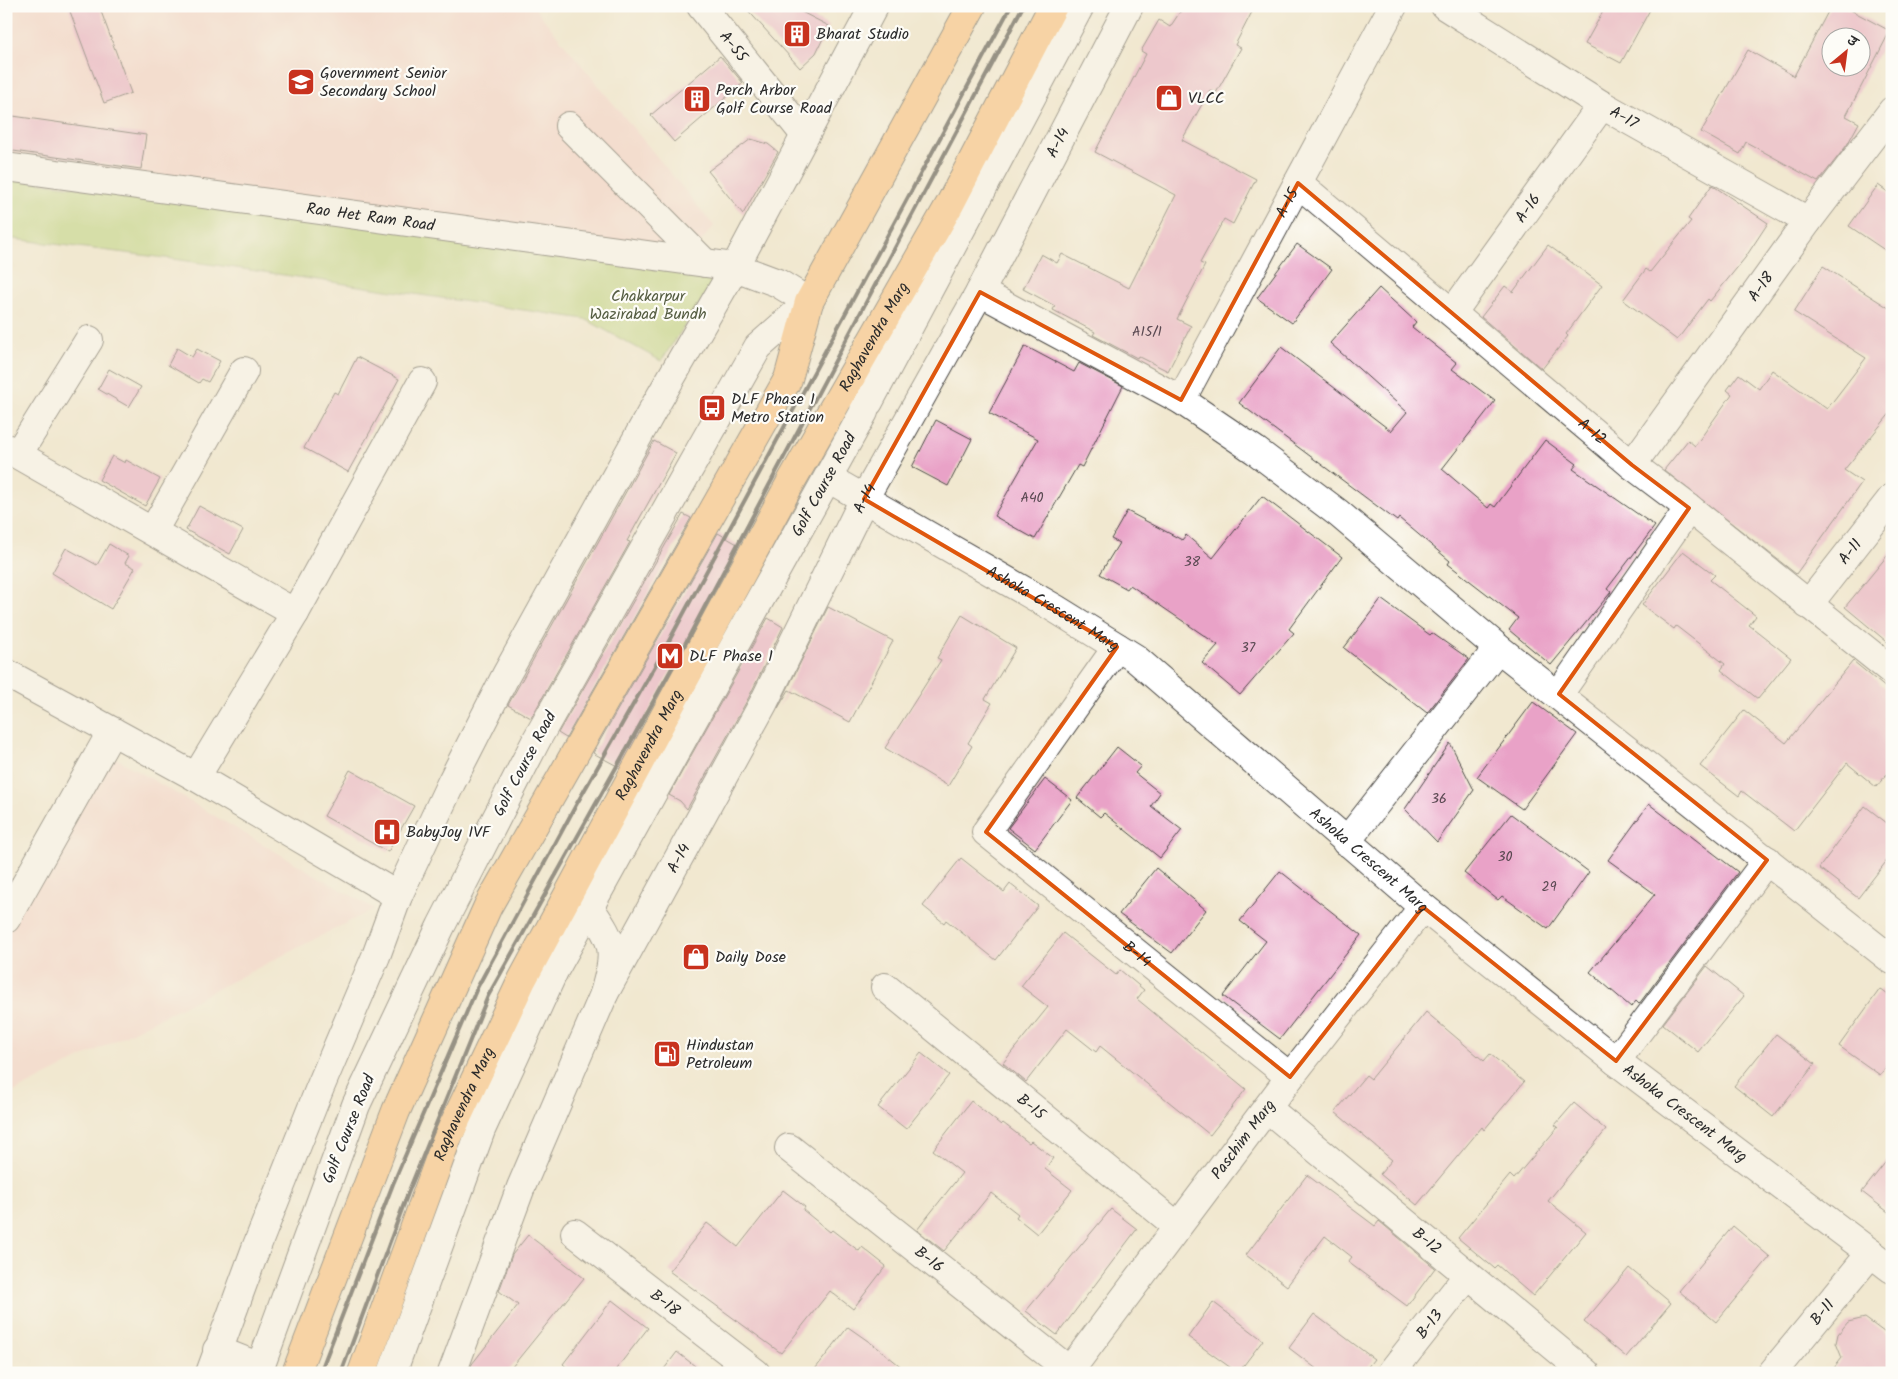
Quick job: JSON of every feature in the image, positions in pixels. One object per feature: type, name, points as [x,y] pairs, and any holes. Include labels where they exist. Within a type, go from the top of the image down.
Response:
[{"type":"main road","points":[[296,1373],[396,1111],[488,906],[788,379],[809,302],[972,6]]},
{"type":"main road","name":"Raghavendra Marg","points":[[362,1373],[446,1140],[522,980],[792,480],[950,204],[1053,6]]},
{"type":"street","name":"A-55","points":[[701,6],[805,134]]},
{"type":"street","points":[[259,1370],[214,1361],[398,896],[451,783],[506,675],[656,404],[735,267],[874,6]]},
{"type":"street","points":[[864,412],[1080,6]]},
{"type":"street","name":"A-14","points":[[604,994],[763,704],[864,499],[980,292],[1130,6]]},
{"type":"street","name":"A-15","points":[[1182,400],[1393,6]]},
{"type":"street","name":"A-17","points":[[1445,6],[1602,105],[1808,221]]},
{"type":"street","name":"A-16","points":[[1453,312],[1602,105]]},
{"type":"street","name":"A-18","points":[[1632,465],[1808,221],[1892,111]]},
{"type":"street","points":[[569,126],[705,263]]},
{"type":"street","name":"Rao Het Ram Road","points":[[6,167],[735,267],[778,282],[809,302]]},
{"type":"street","name":"A-12","points":[[1298,184],[1453,312],[1632,465],[1689,508],[1892,671]]},
{"type":"street","points":[[980,292],[1182,400],[1256,451],[1338,513],[1498,648],[1559,694],[1892,960]]},
{"type":"street","name":"Golf Course Road","points":[[259,1370],[356,1105],[494,820],[758,347],[809,302]]},
{"type":"street","points":[[89,340],[12,451],[295,613]]},
{"type":"street","name":"Golf Course Road","points":[[392,1373],[481,1130],[554,970],[864,412],[869,345]]},
{"type":"street","points":[[153,531],[244,370]]},
{"type":"street","points":[[196,777],[295,613],[422,382]]},
{"type":"street","name":"Ashoka Crescent Marg","points":[[828,478],[1056,609],[1135,658],[1202,714],[1422,907],[1616,1061],[1882,1261]]},
{"type":"street","name":"A-11","points":[[1808,605],[1892,498]]},
{"type":"street","points":[[1559,694],[1689,508]]},
{"type":"street","name":"B-14","points":[[1117,647],[986,832],[1290,1077]]},
{"type":"street","points":[[1346,842],[1498,648]]},
{"type":"street","points":[[6,673],[196,777],[398,896]]},
{"type":"street","points":[[10,904],[112,731]]},
{"type":"street","points":[[1616,1061],[1767,860]]},
{"type":"street","name":"Paschim Marg","points":[[1069,1372],[1290,1077],[1422,907]]},
{"type":"street","points":[[452,1373],[521,1187],[604,994],[613,963],[609,937],[590,908]]},
{"type":"street","name":"B-15","points":[[885,987],[1177,1226]]},
{"type":"street","name":"B-12","points":[[1267,1108],[1586,1373]]},
{"type":"street","name":"B-16","points":[[789,1148],[1069,1372]]},
{"type":"street","name":"B-18","points":[[575,1233],[756,1373]]},
{"type":"street","name":"B-11","points":[[1772,1373],[1882,1261]]},
{"type":"street","name":"B-13","points":[[1391,1373],[1468,1275]]},
{"type":"highlighted area","points":[[1298,183],[1632,465],[1689,508],[1559,694],[1767,860],[1616,1061],[1423,907],[1290,1077],[986,832],[1117,647],[864,499],[980,292],[1181,400]]},
{"type":"shaded area","name":"Government Senior Secondary School","points":[[6,6],[533,6],[714,226],[690,255],[6,158]]},
{"type":"shaded area","points":[[114,757],[374,909],[6,1096],[6,931]]},
{"type":"green space","name":"Chakkarpur Wazirabad Bundh","points":[[6,178],[721,272],[661,361],[585,319],[181,260],[6,238]]},
{"type":"building","points":[[68,6],[99,6],[131,93],[104,103]]},
{"type":"building","name":"Bharat Studio","points":[[744,6],[790,6],[829,26],[816,53],[800,68]]},
{"type":"building","points":[[1184,6],[1255,6],[1235,45],[1241,48],[1216,93],[1210,90],[1182,140],[1256,179],[1233,224],[1224,219],[1200,263],[1205,265],[1177,319],[1191,326],[1168,371],[1138,356],[1137,358],[1093,335],[1095,332],[1053,310],[1055,306],[1023,289],[1041,254],[1057,263],[1062,254],[1129,288],[1176,195],[1095,152],[1146,54],[1141,51],[1159,20],[1170,27]]},
{"type":"building","points":[[1606,6],[1652,6],[1621,63],[1585,44]]},
{"type":"building","points":[[1831,6],[1843,6],[1890,31],[1870,70],[1870,28],[1820,28],[1820,78],[1866,78],[1846,116],[1859,123],[1847,145],[1818,182],[1746,142],[1740,154],[1701,132],[1748,50],[1794,76]]},
{"type":"building","name":"Perch Arbor Golf Course Road","points":[[720,56],[743,83],[674,142],[651,115]]},
{"type":"building","points":[[6,115],[146,135],[141,169],[6,150]]},
{"type":"building","points":[[751,139],[768,144],[778,152],[743,214],[708,171]]},
{"type":"building","points":[[1712,185],[1768,223],[1745,258],[1710,301],[1708,299],[1677,340],[1623,300],[1646,269],[1650,272],[1691,221],[1688,219]]},
{"type":"building","points":[[1878,185],[1892,195],[1892,255],[1849,226]]},
{"type":"building","points":[[1297,244],[1332,269],[1292,323],[1257,298]]},
{"type":"building","points":[[1548,245],[1602,285],[1566,334],[1568,336],[1542,369],[1481,317],[1505,286],[1513,292]]},
{"type":"building","points":[[1823,266],[1892,310],[1892,411],[1844,470],[1862,482],[1796,574],[1664,470],[1688,440],[1695,446],[1732,394],[1727,390],[1739,374],[1759,389],[1772,370],[1827,409],[1866,358],[1794,312]]},
{"type":"building","points":[[1379,288],[1416,322],[1412,327],[1457,363],[1452,369],[1495,401],[1442,469],[1488,508],[1491,504],[1495,507],[1545,440],[1577,464],[1573,469],[1655,526],[1607,589],[1611,592],[1551,665],[1509,630],[1518,618],[1448,564],[1450,561],[1399,518],[1397,521],[1239,403],[1281,347],[1391,431],[1407,412],[1330,343]]},
{"type":"building","points":[[1025,346],[1074,372],[1079,363],[1123,386],[1082,467],[1078,465],[1035,539],[994,516],[1038,439],[989,413]]},
{"type":"building","points":[[177,348],[192,357],[197,349],[220,361],[208,382],[202,379],[199,383],[168,365]]},
{"type":"building","points":[[357,357],[399,379],[348,472],[304,448],[334,392],[338,394]]},
{"type":"building","points":[[109,369],[141,387],[129,407],[98,389]]},
{"type":"building","points":[[936,420],[972,439],[948,486],[912,467]]},
{"type":"building","points":[[654,441],[676,453],[627,541],[630,542],[531,718],[508,705]]},
{"type":"building","points":[[112,456],[125,463],[126,460],[160,479],[145,506],[99,480]]},
{"type":"building","points":[[1262,496],[1342,557],[1289,629],[1294,633],[1240,695],[1202,663],[1218,645],[1130,585],[1127,589],[1100,574],[1119,543],[1111,539],[1127,511],[1182,540],[1186,535],[1213,558]]},
{"type":"building","points":[[199,506],[243,530],[230,554],[186,530]]},
{"type":"building","points":[[683,514],[691,518],[566,738],[558,733]]},
{"type":"building","points":[[718,533],[739,545],[619,767],[593,753]]},
{"type":"building","points":[[109,544],[129,556],[125,563],[135,568],[111,609],[52,573],[66,548],[97,565]]},
{"type":"building","points":[[1892,550],[1892,646],[1845,607]]},
{"type":"building","points":[[1683,551],[1715,575],[1710,580],[1756,616],[1749,625],[1791,658],[1758,699],[1721,670],[1725,664],[1676,626],[1674,629],[1642,605]]},
{"type":"building","points":[[1381,599],[1430,635],[1432,633],[1469,659],[1427,713],[1344,648]]},
{"type":"building","points":[[828,607],[893,641],[850,722],[789,690],[778,708]]},
{"type":"building","points":[[962,615],[1016,648],[985,699],[992,703],[968,743],[972,746],[948,786],[885,748],[941,660],[937,658]]},
{"type":"building","points":[[768,618],[783,627],[749,697],[687,809],[680,801],[669,795]]},
{"type":"building","points":[[1853,661],[1892,693],[1892,768],[1876,787],[1847,763],[1794,831],[1742,791],[1739,796],[1700,766],[1744,710],[1786,743]]},
{"type":"building","points":[[1533,702],[1577,734],[1522,809],[1477,777]]},
{"type":"building","points":[[1450,743],[1474,790],[1437,842],[1405,809]]},
{"type":"building","points":[[1117,747],[1141,766],[1135,773],[1160,793],[1151,806],[1182,830],[1160,858],[1104,813],[1100,817],[1077,798]]},
{"type":"building","points":[[350,770],[414,806],[388,852],[324,816]]},
{"type":"building","points":[[1045,779],[1072,800],[1035,849],[1008,828]]},
{"type":"building","points":[[1649,804],[1738,872],[1639,1004],[1636,1001],[1631,1007],[1590,972],[1655,894],[1608,860]]},
{"type":"building","points":[[1865,806],[1892,827],[1892,854],[1858,898],[1819,868]]},
{"type":"building","points":[[1511,814],[1589,872],[1548,929],[1502,896],[1498,900],[1464,873]]},
{"type":"building","points":[[961,858],[1004,892],[1010,884],[1038,906],[996,960],[946,920],[944,923],[923,906]]},
{"type":"building","points":[[1156,868],[1206,910],[1172,953],[1119,914]]},
{"type":"building","points":[[1280,871],[1361,935],[1280,1039],[1223,996],[1266,941],[1240,921]]},
{"type":"building","points":[[1063,933],[1116,975],[1120,970],[1144,990],[1137,999],[1246,1089],[1210,1135],[1100,1046],[1096,1052],[1067,1029],[1026,1082],[1003,1063],[1048,1007],[1021,986]]},
{"type":"building","points":[[1707,966],[1744,996],[1698,1052],[1663,1024]]},
{"type":"building","points":[[1880,989],[1892,998],[1892,1059],[1880,1075],[1839,1046]]},
{"type":"building","points":[[1426,1012],[1484,1061],[1490,1054],[1524,1082],[1484,1130],[1482,1127],[1417,1205],[1380,1174],[1392,1160],[1335,1112],[1366,1075],[1371,1079]]},
{"type":"building","points":[[1776,1034],[1815,1064],[1773,1117],[1734,1086]]},
{"type":"building","points":[[921,1053],[949,1075],[906,1129],[878,1107]]},
{"type":"building","points":[[971,1101],[1001,1125],[1003,1123],[1053,1158],[1045,1169],[1072,1190],[1037,1234],[1016,1217],[1018,1214],[991,1193],[944,1251],[917,1230],[962,1173],[933,1150]]},
{"type":"building","points":[[1574,1103],[1606,1130],[1548,1201],[1586,1232],[1533,1296],[1497,1265],[1494,1268],[1458,1238],[1510,1175],[1514,1179],[1558,1127],[1555,1125]]},
{"type":"building","points":[[1892,1154],[1892,1215],[1862,1192]]},
{"type":"building","points":[[1307,1175],[1375,1226],[1379,1221],[1435,1268],[1407,1306],[1348,1262],[1352,1257],[1325,1236],[1287,1286],[1246,1255]]},
{"type":"building","points":[[783,1190],[805,1207],[803,1210],[830,1232],[832,1230],[859,1251],[862,1247],[886,1266],[853,1309],[830,1291],[781,1353],[669,1271],[707,1223],[738,1247]]},
{"type":"building","points":[[1111,1209],[1137,1229],[1057,1335],[1026,1311]]},
{"type":"building","points":[[1733,1226],[1770,1257],[1716,1322],[1679,1291]]},
{"type":"building","points":[[528,1235],[584,1278],[507,1373],[469,1373],[472,1364],[518,1305],[499,1291],[512,1255]]},
{"type":"building","points":[[1629,1268],[1671,1303],[1626,1357],[1584,1322]]},
{"type":"building","points":[[612,1300],[648,1328],[613,1373],[573,1373],[563,1364]]},
{"type":"building","points":[[1213,1302],[1263,1340],[1238,1373],[1188,1337]]},
{"type":"building","points":[[1314,1314],[1374,1359],[1363,1373],[1322,1373],[1289,1348]]},
{"type":"building","points":[[1865,1318],[1892,1338],[1892,1373],[1830,1373],[1842,1358],[1836,1343],[1838,1334],[1848,1322]]},
{"type":"building","points":[[848,1327],[878,1348],[909,1373],[812,1373]]},
{"type":"building","points":[[677,1352],[704,1373],[661,1373]]},
{"type":"railway","points":[[320,1373],[393,1184],[477,988],[576,805],[663,652],[1011,6]]},
{"type":"railway","points":[[341,1373],[408,1193],[488,996],[677,659],[1023,6]]},
{"type":"place","name":"Bharat Studio","points":[[797,34]]},
{"type":"place","name":"Government Senior Secondary School","points":[[301,82]]},
{"type":"place","name":"VLCC","points":[[1169,98]]},
{"type":"place","name":"Perch Arbor Golf Course Road","points":[[697,99]]},
{"type":"place","name":"DLF Phase 1 Metro Station","points":[[712,408]]},
{"type":"place","name":"DLF Phase 1","points":[[670,656]]},
{"type":"place","name":"BabyJoy IVF","points":[[387,832]]},
{"type":"place","name":"Daily Dose","points":[[696,957]]},
{"type":"place","name":"Hindustan Petroleum","points":[[667,1054]]}]
